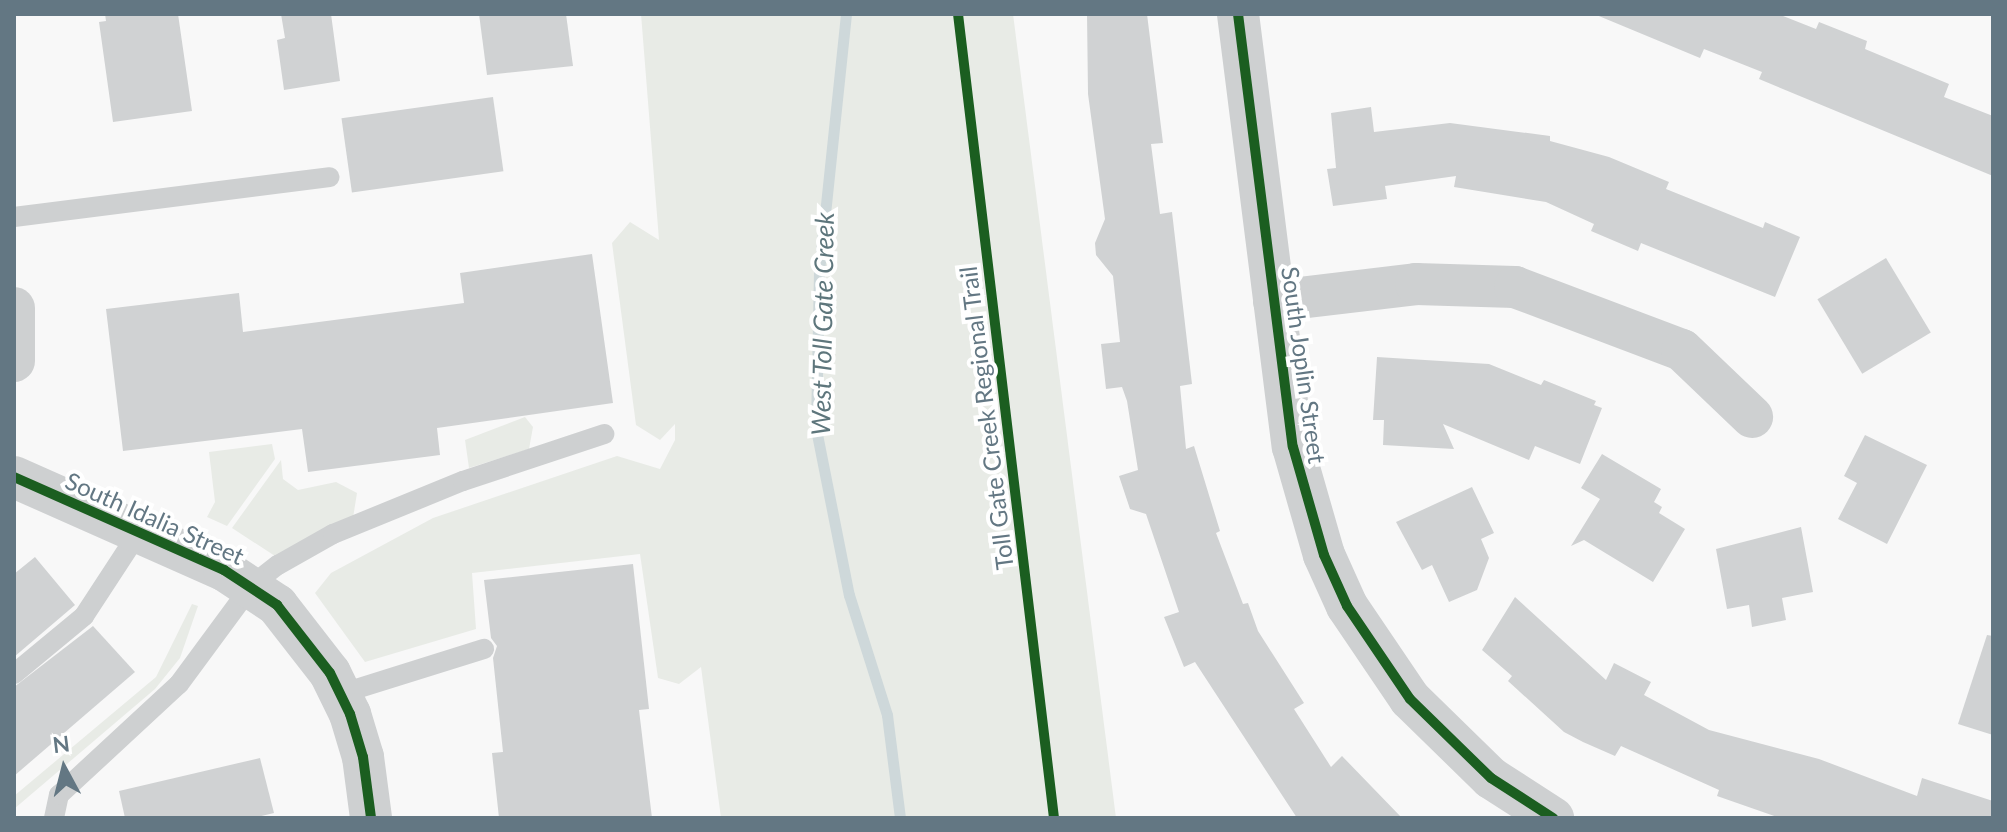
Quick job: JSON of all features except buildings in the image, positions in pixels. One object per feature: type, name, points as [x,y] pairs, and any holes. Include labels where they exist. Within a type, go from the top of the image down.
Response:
[{"type":"street","name":"South Joplin Street","points":[[1238,14],[1274,301],[1305,501],[1347,606],[1410,699],[1449,741],[1536,814]]},
{"type":"street","points":[[1274,301],[1416,284],[1515,287],[1682,350],[1752,417]]},
{"type":"street","points":[[14,308],[14,361]]},
{"type":"street","name":"South Idalia Street","points":[[14,477],[252,585],[304,637],[340,694],[357,733],[365,817]]},
{"type":"lane","points":[[14,217],[329,177]]},
{"type":"lane","points":[[54,818],[59,795],[179,684],[252,585],[333,534],[463,481],[604,434]]},
{"type":"lane","points":[[14,674],[84,616],[139,532]]},
{"type":"lane","points":[[340,694],[484,649]]},
{"type":"shaded area","points":[[641,14],[1013,14],[1116,818],[721,818],[701,667],[679,684],[658,678],[640,554],[472,573],[476,629],[365,662],[315,593],[331,573],[433,518],[617,456],[660,469],[675,440],[675,424],[660,440],[636,425],[612,243],[630,222],[659,240]]},
{"type":"shaded area","points":[[525,417],[533,427],[529,449],[469,468],[465,440]]},
{"type":"shaded area","points":[[272,444],[275,459],[227,526],[207,517],[215,502],[209,452]]},
{"type":"shaded area","points":[[281,460],[283,479],[298,490],[336,482],[357,493],[353,518],[275,556],[232,528]]},
{"type":"shaded area","points":[[192,604],[198,606],[180,658],[155,689],[14,809],[14,796],[156,677]]},
{"type":"waterway","name":"West Toll Gate Creek","points":[[846,14],[819,271],[816,429],[849,595],[887,715],[900,818]]},
{"type":"cycle path","name":"Toll Gate Creek Regional Trail","points":[[958,14],[1054,818]]},
{"type":"cycle path","points":[[1238,14],[1293,447],[1324,555],[1347,606],[1410,699],[1491,778],[1553,818]]},
{"type":"cycle path","points":[[14,477],[224,570],[277,605],[330,673],[350,714],[363,757],[371,818]]}]
